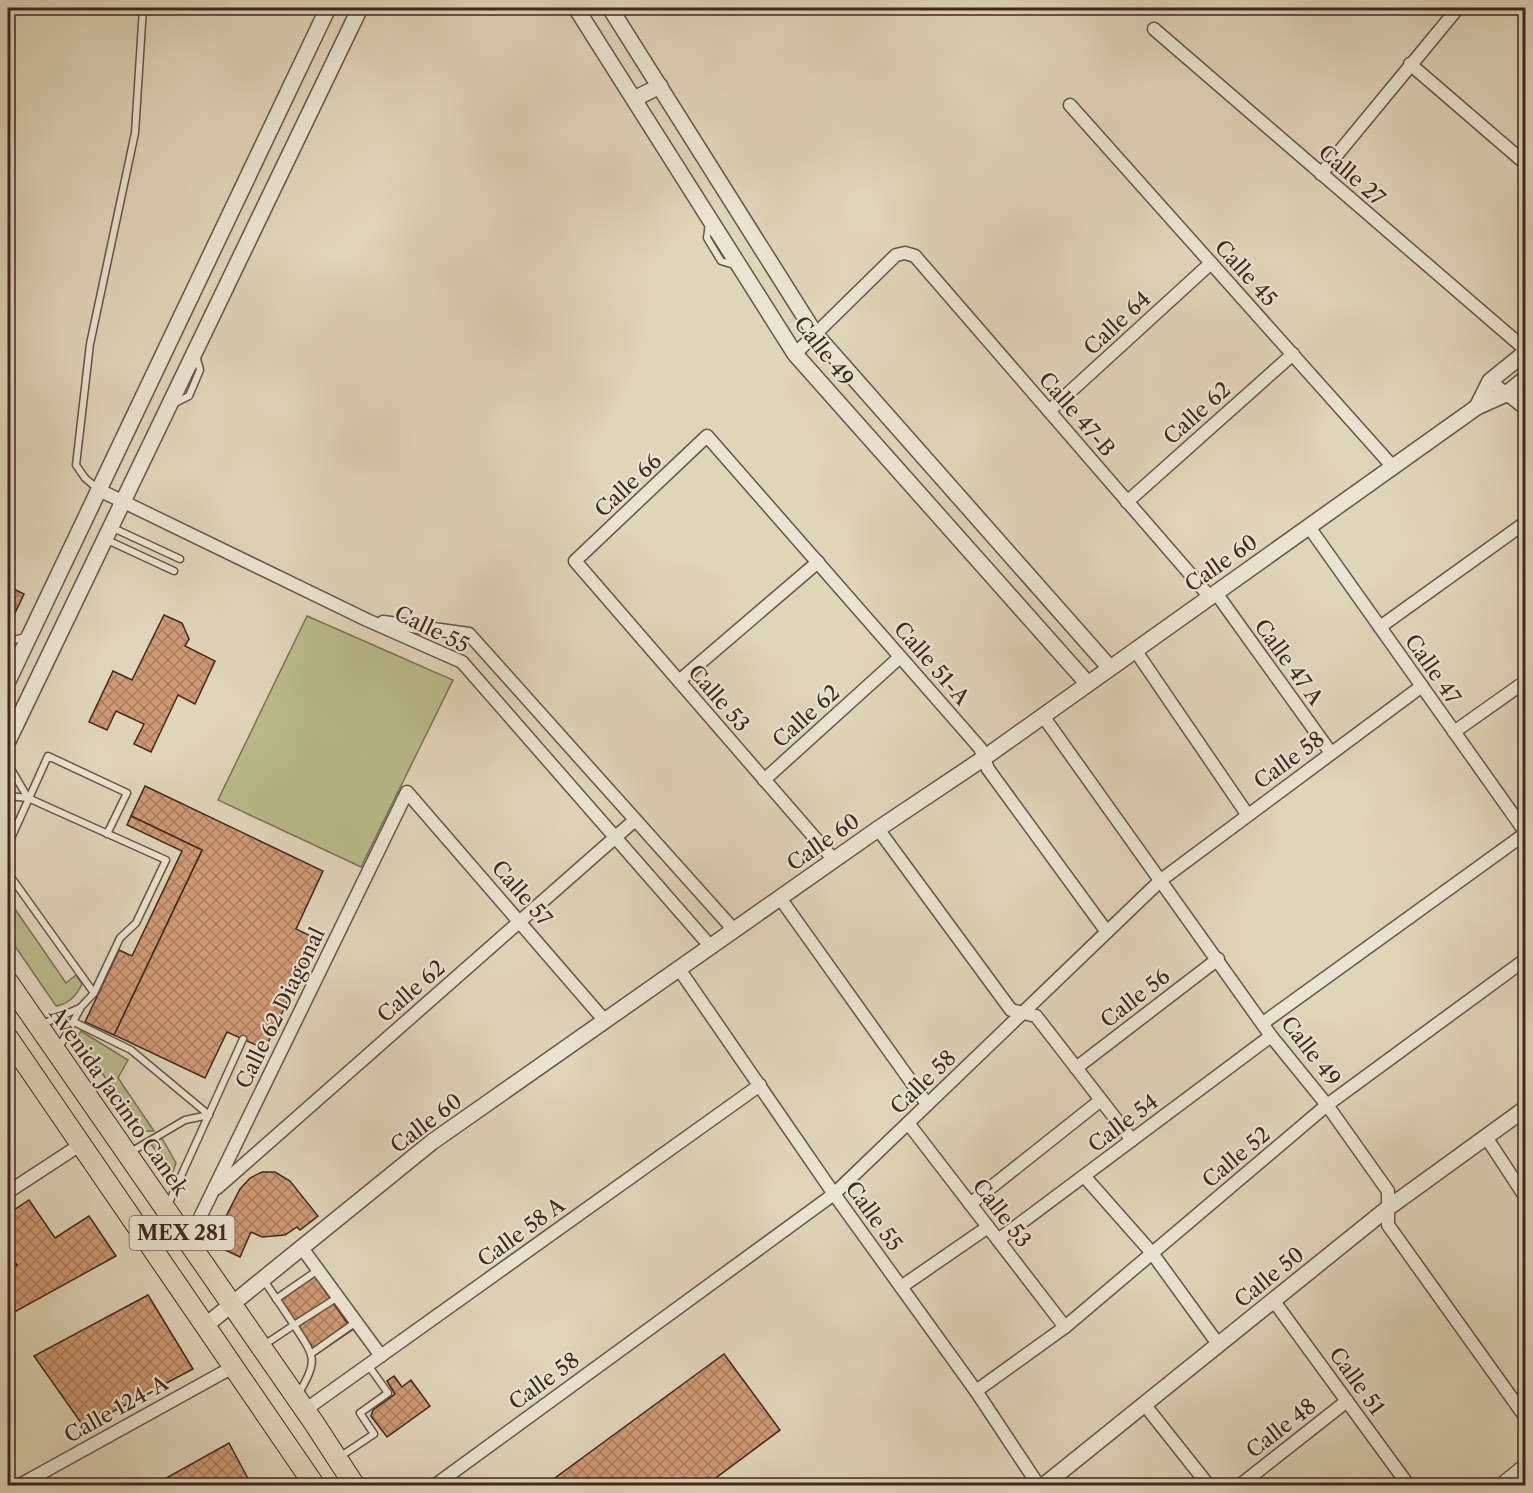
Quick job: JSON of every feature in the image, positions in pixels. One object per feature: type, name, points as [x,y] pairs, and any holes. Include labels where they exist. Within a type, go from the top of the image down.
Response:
[{"type":"main road","name":"Avenida Jacinto Canek","points":[[8,982],[355,1485]]},
{"type":"main road","name":"MEX 281","points":[[8,1038],[315,1485]]},
{"type":"street","points":[[8,741],[360,8]]},
{"type":"street","name":"Calle 49","points":[[576,8],[795,354],[1088,684]]},
{"type":"street","name":"Calle 49","points":[[610,8],[816,335],[1110,668]]},
{"type":"street","points":[[1321,174],[1458,8]]},
{"type":"street","points":[[8,681],[326,9]]},
{"type":"street","name":"Calle 27","points":[[1154,29],[1526,351]]},
{"type":"street","points":[[1410,64],[1526,164]]},
{"type":"street","points":[[634,99],[660,86]]},
{"type":"street","name":"Calle 45","points":[[1070,105],[1394,467]]},
{"type":"street","points":[[266,139],[292,150]]},
{"type":"street","name":"Calle 47-B","points":[[816,335],[896,255],[905,253],[915,256],[1127,502],[1213,595]]},
{"type":"street","name":"Calle 64","points":[[1049,411],[1211,263]]},
{"type":"street","points":[[795,354],[816,335]]},
{"type":"street","name":"Calle 60","points":[[1477,407],[1490,381],[1526,351]]},
{"type":"street","name":"Calle 62","points":[[1127,502],[1293,354]]},
{"type":"street","name":"Calle 60","points":[[205,1326],[432,1142],[878,829],[984,758],[1477,407],[1506,394],[1526,378]]},
{"type":"street","points":[[1490,381],[1526,409]]},
{"type":"street","name":"Calle 66","points":[[575,561],[707,436]]},
{"type":"street","name":"Calle 51-A","points":[[707,436],[980,748],[988,768],[1107,932]]},
{"type":"street","points":[[99,490],[367,620]]},
{"type":"street","points":[[951,530],[972,512]]},
{"type":"street","points":[[1380,627],[1526,522]]},
{"type":"street","name":"Calle 47","points":[[1309,527],[1525,833]]},
{"type":"street","name":"Calle 53","points":[[575,561],[834,860]]},
{"type":"street","points":[[679,681],[818,562]]},
{"type":"street","name":"Calle 47 A","points":[[1213,595],[1331,753]]},
{"type":"street","name":"Calle 55","points":[[367,620],[469,634],[734,930]]},
{"type":"street","name":"Calle 55","points":[[367,620],[462,662],[711,947]]},
{"type":"street","points":[[1135,650],[1247,814]]},
{"type":"street","name":"Calle 62","points":[[764,780],[900,657]]},
{"type":"street","points":[[1454,732],[1526,681]]},
{"type":"street","name":"Calle 58","points":[[434,1485],[834,1194],[1161,880],[1422,686]]},
{"type":"street","name":"Calle 49","points":[[1042,716],[1271,1036],[1327,1105],[1388,1191],[1388,1225],[1526,1418]]},
{"type":"street","name":"Calle 57","points":[[407,792],[605,1021]]},
{"type":"street","name":"Calle 62 Diagonal","points":[[188,1242],[407,792]]},
{"type":"street","name":"Calle 62","points":[[212,1192],[635,820]]},
{"type":"street","points":[[878,829],[1011,1010],[1036,1016],[1132,1140]]},
{"type":"street","points":[[1263,1023],[1525,833]]},
{"type":"street","points":[[780,898],[927,1104]]},
{"type":"street","name":"Calle 56","points":[[1076,1068],[1218,959]]},
{"type":"street","name":"Calle 52","points":[[976,1391],[1065,1328],[1327,1105],[1526,959]]},
{"type":"street","name":"Calle 55","points":[[679,969],[834,1194],[1041,1485]]},
{"type":"street","name":"Calle 54","points":[[998,1240],[1271,1036]]},
{"type":"street","name":"Calle 58 A","points":[[300,1404],[381,1356],[760,1085]]},
{"type":"street","name":"Calle 54","points":[[970,1204],[1101,1100]]},
{"type":"street","name":"Calle 50","points":[[1041,1485],[1388,1208],[1526,1107]]},
{"type":"street","name":"Calle 53","points":[[908,1123],[1065,1328]]},
{"type":"street","points":[[1486,1137],[1526,1198]]},
{"type":"street","points":[[8,1192],[80,1144]]},
{"type":"street","points":[[1084,1176],[1152,1253],[1218,1344]]},
{"type":"street","points":[[901,1287],[988,1227]]},
{"type":"street","points":[[302,1248],[381,1356]]},
{"type":"street","name":"Calle 51","points":[[1273,1300],[1409,1485]]},
{"type":"street","name":"Calle 124-A","points":[[18,1485],[233,1367]]},
{"type":"street","name":"Calle 48","points":[[1239,1485],[1347,1401]]},
{"type":"street","points":[[1144,1404],[1209,1485]]},
{"type":"street","points":[[1498,1485],[1526,1464]]},
{"type":"lane","points":[[99,490],[85,478],[76,465],[90,344],[135,132],[143,8]]},
{"type":"lane","points":[[108,532],[180,559]]},
{"type":"lane","points":[[108,532],[174,571]]},
{"type":"lane","points":[[8,647],[10,641],[29,636]]},
{"type":"lane","points":[[8,845],[48,756],[127,793],[107,834]]},
{"type":"lane","points":[[8,764],[28,798]]},
{"type":"lane","points":[[8,796],[28,798],[165,860],[136,923],[120,938],[94,993],[81,1007],[56,1053]]},
{"type":"lane","points":[[8,873],[94,993]]},
{"type":"lane","points":[[38,1026],[81,1007]]},
{"type":"lane","points":[[74,1022],[131,1050],[209,1115]]},
{"type":"lane","points":[[166,1210],[243,1039]]},
{"type":"lane","points":[[127,1154],[184,1120],[209,1115]]},
{"type":"lane","points":[[276,1299],[318,1270]]},
{"type":"lane","points":[[263,1279],[312,1353],[312,1366],[300,1404]]},
{"type":"lane","points":[[261,1347],[338,1297]]},
{"type":"lane","points":[[312,1353],[356,1322]]},
{"type":"lane","points":[[337,1459],[374,1434],[360,1413],[388,1393],[368,1365]]},
{"type":"green space","points":[[307,616],[453,680],[361,867],[218,800]]},
{"type":"green space","points":[[8,899],[66,983],[76,975],[82,984],[78,992],[68,1001],[56,1006],[8,936]]},
{"type":"green space","points":[[81,1031],[128,1060],[118,1078],[154,1131],[145,1131],[141,1128],[77,1038]]},
{"type":"green space","points":[[160,1138],[176,1163],[172,1174],[151,1144]]},
{"type":"building","points":[[8,586],[24,594],[8,628]]},
{"type":"building","points":[[8,593],[15,597],[8,612]]},
{"type":"building","points":[[164,615],[182,623],[189,639],[185,646],[215,661],[195,704],[178,695],[151,752],[134,744],[144,724],[116,711],[107,730],[89,722],[113,671],[132,680]]},
{"type":"building","points":[[145,786],[323,871],[296,929],[317,939],[265,1049],[227,1032],[205,1078],[114,1035],[202,850],[131,816]]},
{"type":"building","points":[[131,816],[202,850],[114,1035],[85,1022],[119,950],[132,956],[182,851],[127,825]]},
{"type":"building","points":[[262,1172],[275,1172],[290,1181],[318,1216],[300,1230],[297,1227],[285,1235],[262,1237],[251,1232],[240,1257],[212,1244],[240,1189],[250,1178]]},
{"type":"building","points":[[29,1200],[55,1238],[89,1216],[116,1256],[9,1315],[8,1272],[17,1265],[8,1251],[8,1214]]},
{"type":"building","points":[[314,1275],[352,1330],[317,1354],[279,1299]]},
{"type":"building","points":[[148,1295],[193,1369],[84,1427],[34,1356]]},
{"type":"building","points":[[724,1354],[780,1430],[705,1486],[544,1486]]},
{"type":"building","points":[[394,1376],[402,1387],[411,1380],[430,1406],[387,1437],[371,1416],[373,1410],[395,1394],[387,1381]]},
{"type":"building","points":[[229,1443],[252,1486],[152,1486]]}]
